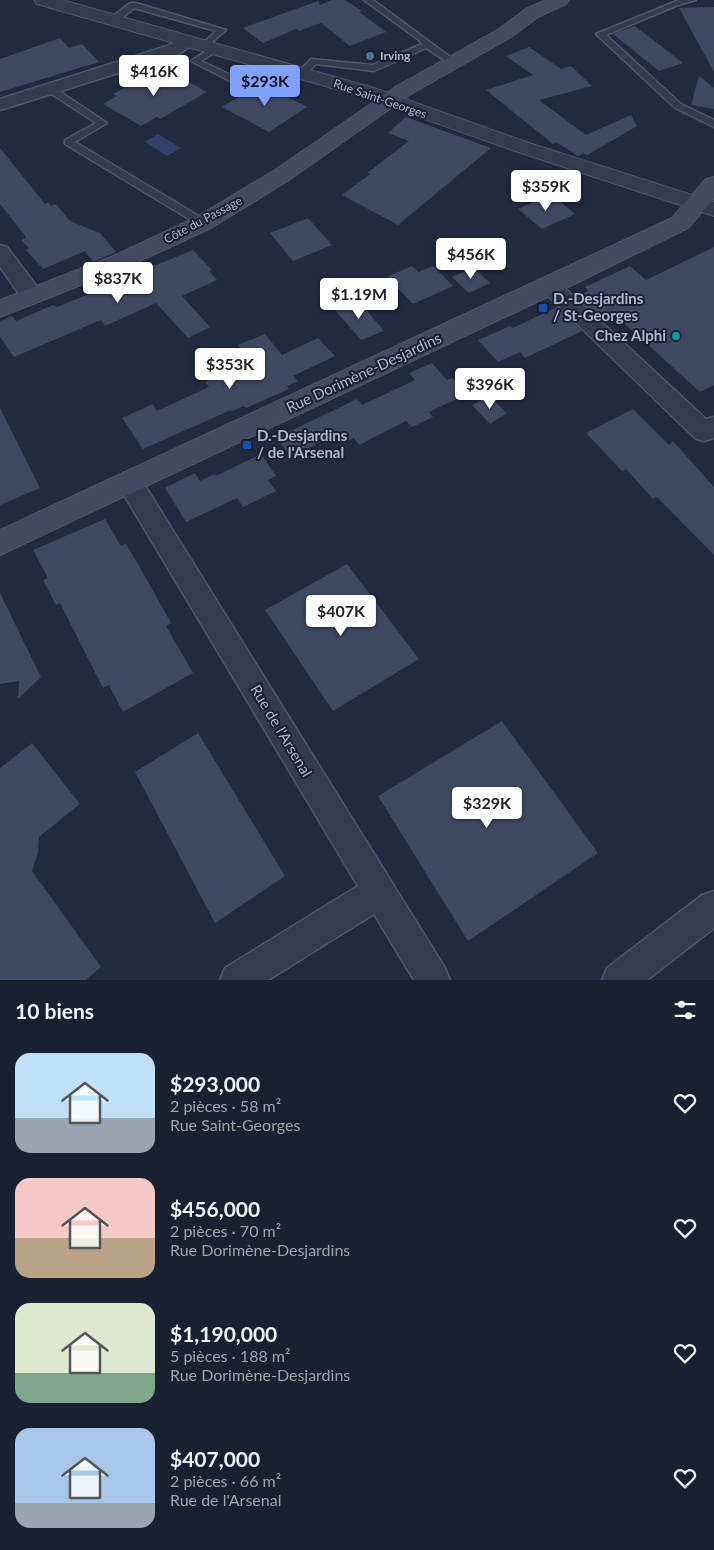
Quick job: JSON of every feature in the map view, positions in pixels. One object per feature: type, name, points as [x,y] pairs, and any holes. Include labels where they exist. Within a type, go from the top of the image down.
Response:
[{"type":"main road","name":"Côte du Passage","points":[[0,309],[119,262],[202,224],[282,175],[389,100],[505,33],[566,2]]},
{"type":"main road","name":"Rue Dorimène-Desjardins","points":[[0,543],[550,286],[680,222],[706,206],[714,184]]},
{"type":"street","name":"Rue Saint-Georges","points":[[43,0],[302,73],[389,100],[522,147],[706,206]]},
{"type":"street","points":[[0,105],[173,50],[202,46]]},
{"type":"street","points":[[0,252],[32,296]]},
{"type":"street","points":[[550,286],[704,432],[714,426]]},
{"type":"street","name":"Rue de l'Arsenal","points":[[130,483],[433,980]]},
{"type":"street","points":[[237,980],[379,892]]},
{"type":"street","points":[[619,980],[714,907]]},
{"type":"lane","points":[[368,0],[422,38],[427,45],[453,62]]},
{"type":"lane","points":[[692,0],[676,3],[600,34],[678,106],[714,124]]},
{"type":"lane","points":[[114,20],[133,5],[222,30],[202,46]]},
{"type":"lane","points":[[302,73],[314,62],[379,67],[427,45]]},
{"type":"lane","points":[[50,89],[102,123],[68,142],[202,224]]},
{"type":"water","points":[[158,134],[181,148],[167,156],[145,142]]},
{"type":"building","points":[[332,0],[345,0],[362,11],[359,12],[386,32],[350,46],[321,23],[299,31],[296,29],[263,43],[243,28],[318,1],[320,5]]},
{"type":"building","points":[[714,7],[714,72],[679,8]]},
{"type":"building","points":[[635,26],[683,63],[659,71],[613,34]]},
{"type":"building","points":[[60,38],[69,48],[82,44],[99,62],[0,92],[0,59]]},
{"type":"building","points":[[529,47],[561,69],[571,66],[592,86],[539,100],[586,135],[631,115],[637,126],[587,155],[583,153],[578,156],[556,142],[553,144],[486,90],[533,75],[506,56]]},
{"type":"building","points":[[166,69],[207,92],[160,119],[157,117],[141,126],[103,104],[117,96],[113,94],[149,75],[153,77]]},
{"type":"building","points":[[699,76],[714,88],[714,109],[691,105]]},
{"type":"building","points":[[261,83],[307,107],[269,132],[222,107]]},
{"type":"building","points":[[406,117],[491,148],[398,225],[342,195],[409,141],[388,133]]},
{"type":"building","points":[[0,148],[45,204],[48,202],[51,206],[56,204],[70,221],[100,233],[116,252],[93,262],[85,251],[43,269],[26,250],[29,248],[21,240],[26,237],[0,204]]},
{"type":"building","points":[[551,194],[575,214],[542,229],[518,209]]},
{"type":"building","points":[[308,218],[332,245],[293,261],[270,233]]},
{"type":"building","name":"Chez Alphi","points":[[714,247],[714,385],[700,392],[615,315],[603,321],[577,297],[588,291],[585,287],[630,266],[646,280]]},
{"type":"building","points":[[193,250],[212,270],[209,271],[217,280],[182,296],[210,327],[188,338],[156,303],[105,326],[101,320],[14,357],[0,337],[0,321],[12,316],[16,321],[53,305],[57,307],[111,285],[105,278],[129,268],[134,274]]},
{"type":"building","points":[[412,266],[418,272],[433,266],[453,286],[413,304],[387,277]]},
{"type":"building","points":[[473,267],[490,283],[469,293],[452,277]]},
{"type":"building","points":[[355,300],[384,331],[361,340],[334,309]]},
{"type":"building","points":[[557,307],[582,331],[525,358],[520,352],[498,362],[478,340],[510,326],[513,328]]},
{"type":"building","points":[[265,334],[282,355],[318,338],[335,356],[293,376],[298,381],[287,386],[289,389],[246,408],[244,406],[231,410],[143,449],[122,418],[153,404],[157,411],[209,387],[205,382],[250,360],[238,345]]},
{"type":"building","points":[[432,363],[447,380],[452,378],[467,394],[429,412],[433,417],[412,427],[406,421],[359,445],[354,438],[350,440],[342,431],[291,457],[276,438],[357,399],[362,405],[415,380],[409,373]]},
{"type":"building","points":[[489,396],[507,413],[490,424],[472,405]]},
{"type":"building","points":[[0,408],[40,488],[0,505]]},
{"type":"building","points":[[633,409],[669,445],[673,441],[714,487],[714,555],[657,497],[653,499],[626,469],[622,471],[586,433]]},
{"type":"building","points":[[261,454],[276,476],[268,480],[276,491],[243,507],[237,498],[186,522],[165,488],[195,473],[200,481],[215,474],[216,476]]},
{"type":"building","points":[[105,519],[121,546],[126,544],[142,571],[171,623],[166,626],[193,673],[123,712],[109,685],[103,688],[60,603],[56,605],[43,580],[48,578],[33,550]]},
{"type":"building","points":[[347,564],[419,659],[333,711],[265,610]]},
{"type":"building","points":[[0,593],[41,677],[18,699],[19,681],[0,684]]},
{"type":"building","points":[[502,721],[598,853],[468,941],[378,796]]},
{"type":"building","points":[[198,733],[285,876],[215,923],[135,772]]},
{"type":"building","points":[[32,743],[80,804],[39,837],[38,853],[32,871],[101,967],[86,980],[0,980],[0,768]]},
{"type":"place","name":"Irving","points":[[370,56]]},
{"type":"place","name":"D.-Desjardins / St-Georges","points":[[543,308]]},
{"type":"place","name":"Chez Alphi","points":[[676,336]]},
{"type":"place","name":"D.-Desjardins / de l'Arsenal","points":[[247,445]]}]
